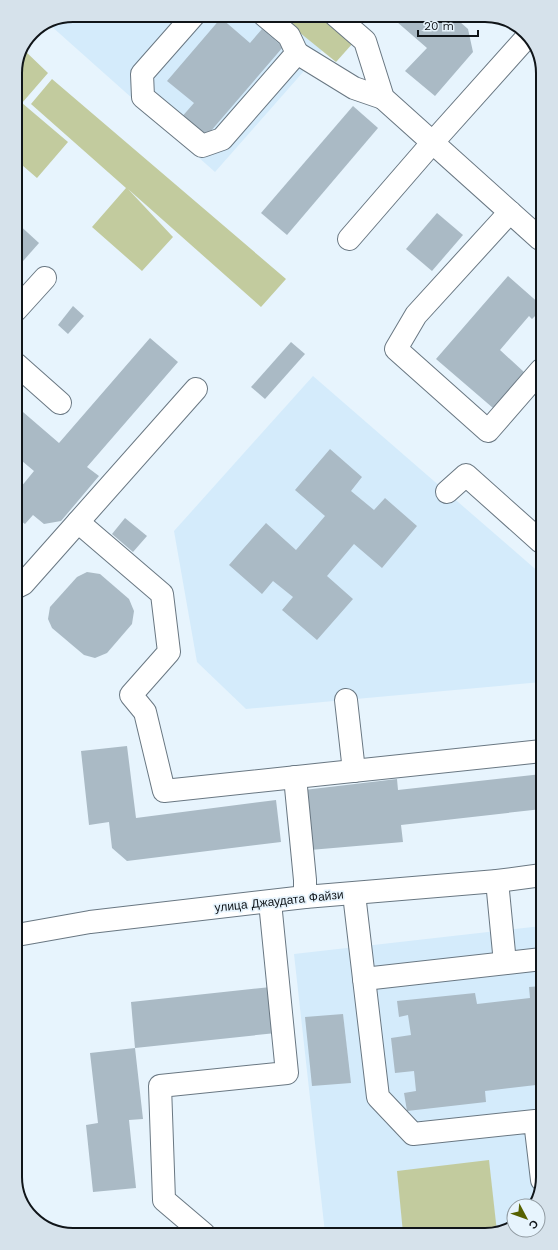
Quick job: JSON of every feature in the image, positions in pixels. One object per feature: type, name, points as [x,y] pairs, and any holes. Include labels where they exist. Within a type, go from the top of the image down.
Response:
[{"type":"street","points":[[188,22],[142,74],[143,96],[202,146],[222,138],[297,53]]},
{"type":"street","points":[[272,22],[289,36],[297,53],[354,88],[383,98],[536,235]]},
{"type":"street","points":[[343,22],[365,41],[383,98]]},
{"type":"street","points":[[350,239],[433,142],[524,41]]},
{"type":"street","points":[[510,212],[416,314],[396,349],[488,431],[536,376]]},
{"type":"street","points":[[22,303],[45,278]]},
{"type":"street","points":[[22,369],[60,403]]},
{"type":"street","points":[[22,584],[196,389]]},
{"type":"street","points":[[447,492],[466,475],[536,538]]},
{"type":"street","points":[[78,522],[162,594],[169,652],[131,695],[145,712],[164,791],[536,752]]},
{"type":"street","points":[[346,700],[354,771]]},
{"type":"street","points":[[295,777],[305,880],[305,897]]},
{"type":"street","name":"улица Джаудата Файзи","points":[[22,934],[90,922],[305,897],[497,881],[536,876]]},
{"type":"street","points":[[497,881],[505,963]]},
{"type":"street","points":[[354,894],[378,1097],[413,1134],[536,1121]]},
{"type":"street","points":[[197,1228],[164,1200],[160,1086],[288,1073],[270,902]]},
{"type":"street","points":[[364,979],[536,960]]},
{"type":"shaded area","points":[[67,22],[298,22],[326,46],[215,172],[52,27]]},
{"type":"shaded area","points":[[313,376],[536,570],[536,683],[246,709],[197,662],[174,531]]},
{"type":"shaded area","points":[[536,927],[536,1177],[531,1198],[506,1198],[506,1223],[495,1227],[324,1228],[294,954]]},
{"type":"green space","points":[[287,22],[329,22],[353,43],[336,62]]},
{"type":"green space","points":[[27,52],[48,73],[22,103],[22,70]]},
{"type":"green space","points":[[52,79],[286,279],[261,307],[128,189],[173,237],[142,271],[92,227],[126,188],[31,104]]},
{"type":"green space","points":[[22,103],[68,142],[37,178],[22,165]]},
{"type":"green space","points":[[489,1160],[496,1227],[485,1228],[403,1228],[397,1171]]},
{"type":"building","points":[[218,22],[226,22],[250,43],[262,29],[283,47],[204,139],[180,119],[194,103],[167,81]]},
{"type":"building","points":[[397,22],[460,22],[468,29],[473,52],[435,96],[405,71],[427,48]]},
{"type":"building","points":[[353,106],[378,128],[287,235],[261,213]]},
{"type":"building","points":[[437,213],[463,235],[432,271],[406,249]]},
{"type":"building","points":[[22,227],[39,243],[22,262]]},
{"type":"building","points":[[508,276],[536,301],[536,315],[532,319],[529,316],[500,350],[524,372],[493,408],[436,359]]},
{"type":"building","points":[[73,306],[84,316],[68,334],[58,325]]},
{"type":"building","points":[[150,338],[178,362],[87,467],[99,476],[61,521],[44,524],[33,515],[25,524],[22,522],[22,486],[34,471],[22,461],[22,411],[59,443]]},
{"type":"building","points":[[291,342],[305,354],[265,399],[251,387]]},
{"type":"building","points":[[330,449],[362,477],[351,491],[374,510],[385,498],[417,526],[382,568],[354,544],[327,576],[353,599],[317,640],[282,610],[293,597],[273,581],[262,594],[229,565],[266,523],[296,550],[325,516],[295,490]]},
{"type":"building","points":[[125,518],[147,536],[133,552],[112,534]]},
{"type":"building","points":[[87,572],[100,574],[129,599],[134,611],[132,624],[107,653],[95,658],[84,655],[52,628],[48,619],[50,607],[77,577]]},
{"type":"building","points":[[127,746],[136,818],[276,800],[281,842],[127,861],[112,848],[109,822],[89,825],[81,751]]},
{"type":"building","points":[[536,775],[536,810],[401,825],[403,842],[310,850],[304,790],[397,779],[398,790]]},
{"type":"building","points":[[536,986],[536,1085],[485,1091],[486,1102],[407,1111],[404,1093],[416,1091],[414,1071],[395,1073],[391,1038],[411,1035],[408,1015],[399,1017],[397,1001],[475,993],[477,1004],[530,998],[529,987]]},
{"type":"building","points":[[271,987],[276,1033],[135,1048],[131,1002]]},
{"type":"building","points":[[343,1014],[351,1083],[312,1086],[305,1017]]},
{"type":"building","points":[[135,1048],[143,1119],[129,1120],[136,1188],[93,1192],[86,1125],[98,1123],[90,1053]]}]
